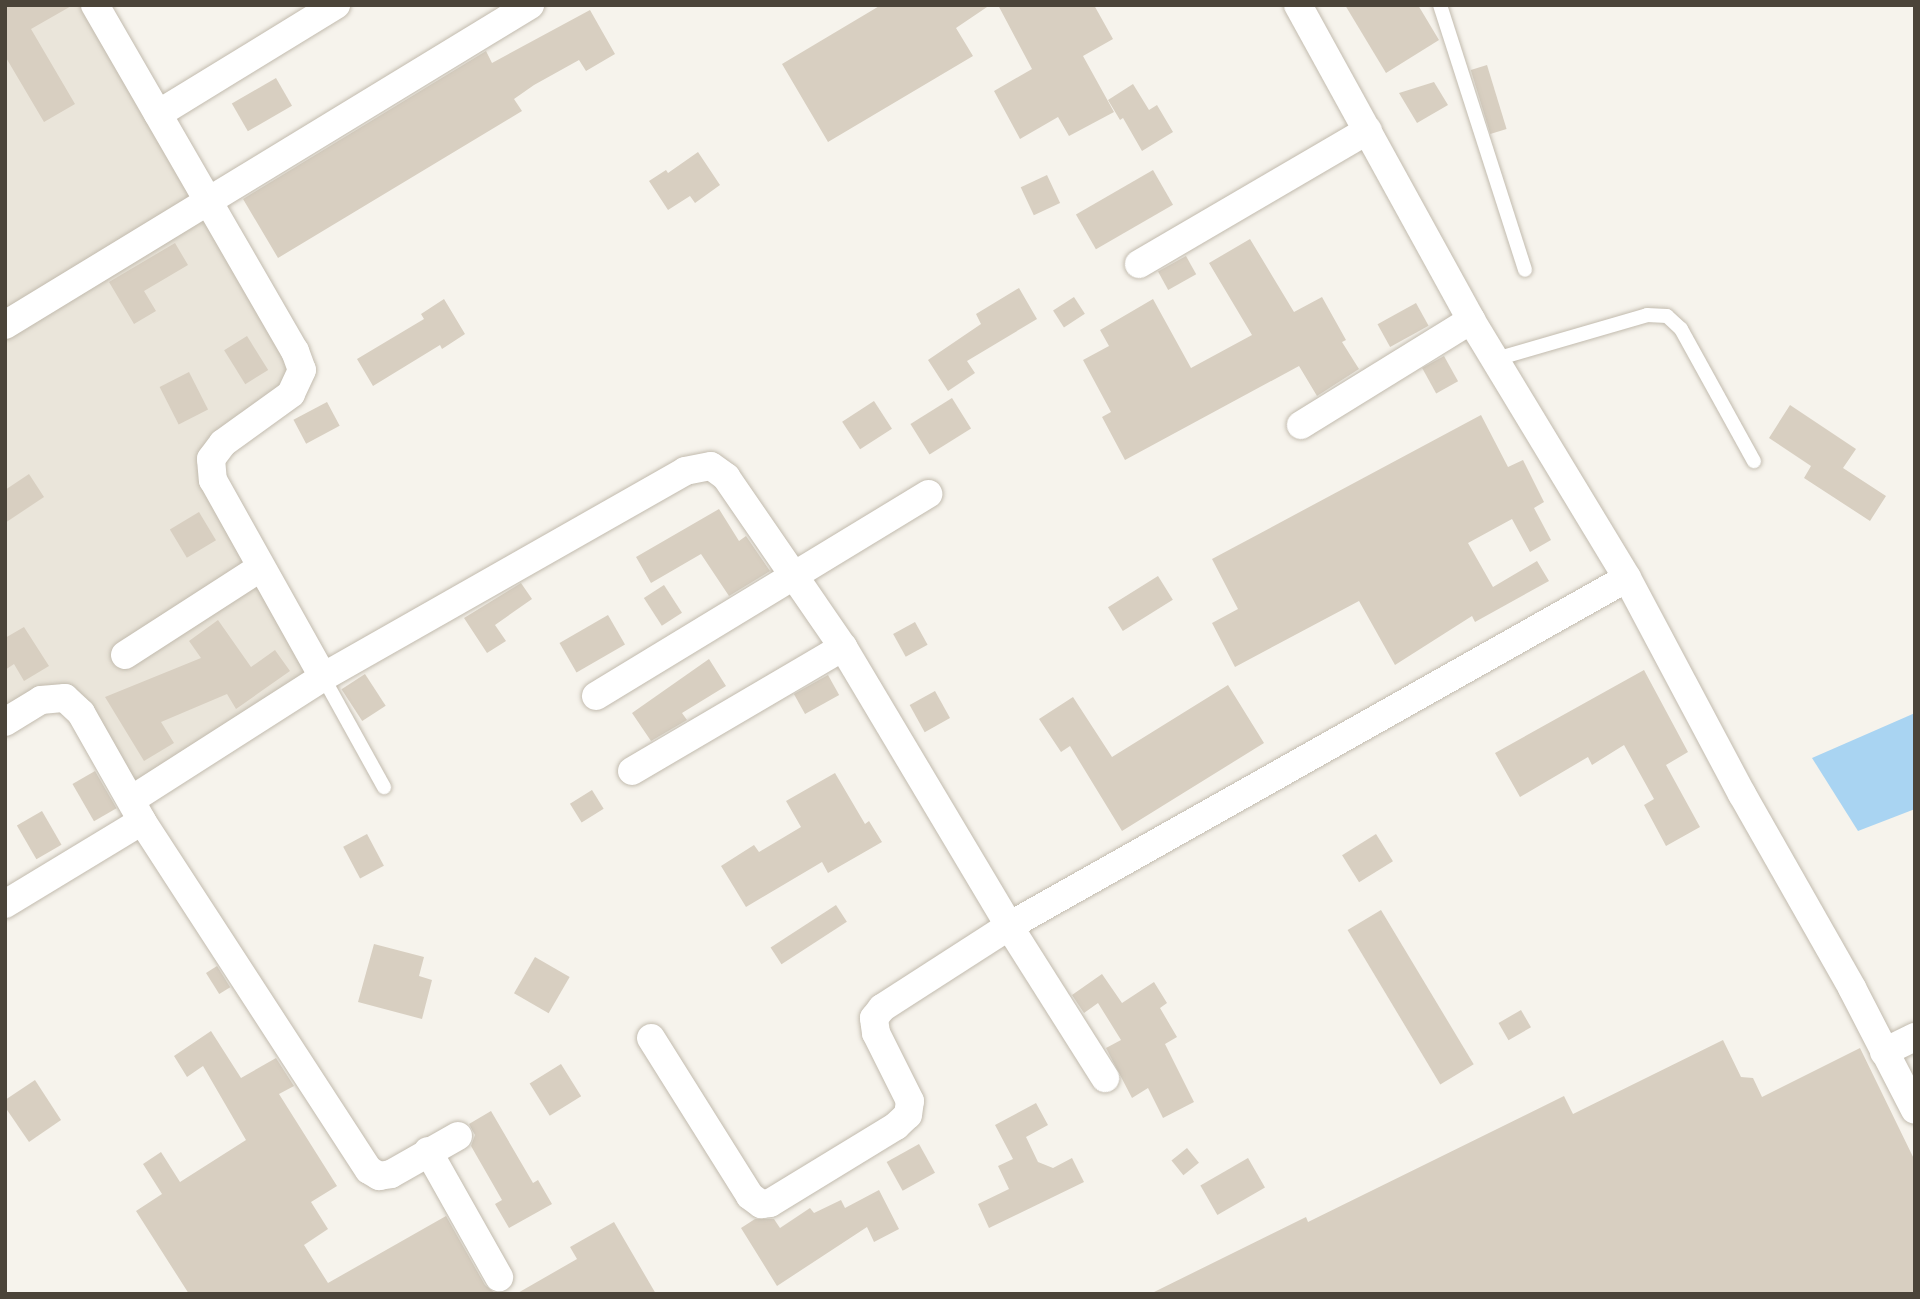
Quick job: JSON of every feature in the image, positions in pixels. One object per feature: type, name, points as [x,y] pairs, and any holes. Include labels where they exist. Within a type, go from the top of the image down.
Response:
[{"type":"street","points":[[95,5],[295,351],[302,370],[291,394],[223,443],[211,459],[213,480],[323,677]]},
{"type":"street","points":[[158,114],[336,5]]},
{"type":"street","points":[[5,325],[530,5]]},
{"type":"street","points":[[1298,5],[1471,320],[1627,578],[1915,1110]]},
{"type":"street","points":[[1139,264],[1368,130]]},
{"type":"street","points":[[1301,425],[1471,320]]},
{"type":"street","points":[[5,904],[323,677],[685,471],[711,466],[726,477],[843,647],[1009,926],[1105,1078]]},
{"type":"street","points":[[596,696],[929,494]]},
{"type":"street","points":[[125,654],[260,568]]},
{"type":"street","points":[[651,1038],[751,1196],[761,1204],[771,1203],[896,1126],[908,1115],[910,1101],[876,1033],[874,1018],[882,1008],[1009,926],[1627,578]]},
{"type":"street","points":[[632,771],[843,647]]},
{"type":"street","points":[[5,722],[41,700],[65,698],[81,713],[137,810],[369,1170],[379,1176],[391,1174],[458,1136]]},
{"type":"street","points":[[1884,1052],[1915,1037]]},
{"type":"street","points":[[428,1151],[499,1277]]},
{"type":"lane","points":[[1440,5],[1525,270]]},
{"type":"lane","points":[[1496,359],[1647,315],[1667,316],[1681,329],[1755,461]]},
{"type":"lane","points":[[323,677],[384,787]]},
{"type":"shaded area","points":[[5,5],[95,5],[295,351],[291,394],[211,459],[323,677],[131,800],[65,698],[5,722]]},
{"type":"water","points":[[1915,713],[1915,809],[1858,831],[1812,758]]},
{"type":"building","points":[[5,5],[73,5],[31,29],[75,104],[44,122],[5,56]]},
{"type":"building","points":[[881,5],[990,5],[956,28],[973,56],[828,142],[782,64]]},
{"type":"building","points":[[998,5],[1094,5],[1113,39],[1083,56],[1114,112],[1069,136],[1058,117],[1020,139],[994,91],[1032,69]]},
{"type":"building","points":[[1345,5],[1418,5],[1439,40],[1386,73]]},
{"type":"building","points":[[590,10],[615,54],[586,71],[579,60],[534,85],[514,99],[522,111],[278,258],[243,199],[486,51],[492,63]]},
{"type":"building","points":[[1487,65],[1507,129],[1490,134],[1471,70]]},
{"type":"building","points":[[276,78],[292,106],[248,131],[232,104]]},
{"type":"building","points":[[1434,82],[1448,105],[1417,123],[1399,93]]},
{"type":"building","points":[[1133,84],[1149,110],[1157,105],[1173,132],[1142,151],[1123,118],[1120,120],[1108,100]]},
{"type":"building","points":[[698,152],[720,185],[695,203],[690,196],[668,210],[649,181],[666,170],[668,173]]},
{"type":"building","points":[[1153,170],[1173,205],[1096,249],[1076,214]]},
{"type":"building","points":[[1047,175],[1060,203],[1034,215],[1021,187]]},
{"type":"building","points":[[1250,239],[1294,312],[1322,297],[1346,340],[1342,342],[1359,369],[1317,396],[1299,366],[1125,460],[1102,417],[1111,412],[1083,360],[1109,346],[1100,330],[1153,299],[1191,368],[1252,335],[1209,263]]},
{"type":"building","points":[[175,243],[188,265],[144,291],[156,311],[134,324],[109,282]]},
{"type":"building","points":[[1186,256],[1196,274],[1168,290],[1158,272]]},
{"type":"building","points":[[1019,288],[1037,319],[967,361],[975,373],[948,391],[928,360],[981,324],[976,314]]},
{"type":"building","points":[[1074,297],[1085,314],[1064,327],[1053,311]]},
{"type":"building","points":[[444,299],[465,334],[442,349],[440,345],[373,386],[357,359],[424,319],[421,314]]},
{"type":"building","points":[[1416,303],[1429,326],[1390,347],[1378,324]]},
{"type":"building","points":[[247,336],[268,370],[245,384],[224,350]]},
{"type":"building","points":[[1444,356],[1458,381],[1436,393],[1422,368]]},
{"type":"building","points":[[189,372],[208,409],[179,424],[160,387]]},
{"type":"building","points":[[952,398],[971,429],[930,454],[910,424]]},
{"type":"building","points":[[874,401],[892,429],[860,449],[842,422]]},
{"type":"building","points":[[327,402],[340,426],[306,444],[293,420]]},
{"type":"building","points":[[1790,405],[1856,449],[1843,468],[1886,496],[1870,521],[1804,478],[1811,466],[1769,438]]},
{"type":"building","points":[[1481,415],[1508,467],[1523,460],[1544,502],[1534,508],[1551,540],[1530,552],[1512,519],[1468,543],[1493,587],[1537,561],[1549,581],[1475,622],[1472,616],[1395,665],[1359,601],[1235,667],[1212,623],[1238,609],[1212,559]]},
{"type":"building","points":[[29,474],[44,497],[5,523],[5,490]]},
{"type":"building","points":[[719,509],[739,541],[746,536],[770,571],[729,596],[701,554],[651,583],[636,557]]},
{"type":"building","points":[[199,512],[216,540],[187,558],[170,530]]},
{"type":"building","points":[[1158,576],[1173,600],[1123,631],[1108,607]]},
{"type":"building","points":[[521,583],[532,599],[495,625],[506,641],[487,653],[464,618]]},
{"type":"building","points":[[664,585],[682,613],[662,626],[644,598]]},
{"type":"building","points":[[608,615],[625,644],[577,672],[560,643]]},
{"type":"building","points":[[218,620],[251,667],[275,650],[290,671],[236,709],[227,694],[161,722],[174,743],[144,761],[105,697],[201,658],[189,641]]},
{"type":"building","points":[[915,622],[928,645],[906,657],[893,634]]},
{"type":"building","points":[[24,627],[49,666],[24,681],[14,664],[5,670],[5,638]]},
{"type":"building","points":[[709,659],[726,686],[682,713],[687,720],[651,741],[632,713]]},
{"type":"building","points":[[1644,670],[1688,752],[1666,765],[1700,827],[1666,846],[1644,805],[1654,799],[1624,745],[1592,765],[1588,757],[1520,797],[1495,753]]},
{"type":"building","points":[[365,674],[386,706],[362,721],[342,689]]},
{"type":"building","points":[[828,675],[839,695],[805,714],[794,694]]},
{"type":"building","points":[[1228,685],[1264,743],[1122,831],[1070,746],[1061,752],[1039,719],[1073,697],[1112,757]]},
{"type":"building","points":[[935,691],[950,718],[925,732],[910,705]]},
{"type":"building","points":[[95,771],[116,808],[94,821],[72,784]]},
{"type":"building","points":[[835,773],[865,824],[869,821],[882,842],[828,873],[822,862],[746,907],[721,866],[754,845],[759,852],[801,827],[786,801]]},
{"type":"building","points":[[592,790],[604,809],[582,822],[570,804]]},
{"type":"building","points":[[42,811],[62,845],[36,859],[17,826]]},
{"type":"building","points":[[367,834],[384,866],[360,878],[343,847]]},
{"type":"building","points":[[1376,834],[1393,861],[1359,882],[1342,855]]},
{"type":"building","points":[[836,905],[847,922],[781,964],[771,947]]},
{"type":"building","points":[[1381,910],[1474,1064],[1440,1084],[1348,930]]},
{"type":"building","points":[[374,944],[424,957],[419,976],[432,980],[422,1019],[358,1002]]},
{"type":"building","points":[[535,957],[570,977],[549,1013],[514,993]]},
{"type":"building","points":[[217,966],[230,987],[219,994],[206,973]]},
{"type":"building","points":[[1102,974],[1122,1003],[1154,982],[1167,1003],[1160,1008],[1177,1037],[1165,1044],[1194,1102],[1163,1118],[1148,1088],[1132,1098],[1106,1048],[1121,1040],[1098,1003],[1084,1013],[1072,995]]},
{"type":"building","points":[[1521,1010],[1531,1027],[1508,1040],[1498,1023]]},
{"type":"building","points":[[211,1031],[241,1078],[276,1058],[294,1086],[279,1094],[337,1186],[311,1202],[328,1229],[304,1245],[328,1283],[446,1216],[485,1285],[496,1294],[189,1294],[136,1211],[162,1194],[143,1164],[161,1152],[180,1182],[246,1140],[203,1066],[187,1077],[174,1056]]},
{"type":"building","points":[[1723,1040],[1741,1077],[1753,1078],[1762,1097],[1860,1048],[1915,1161],[1915,1294],[1150,1294],[1306,1217],[1308,1222],[1564,1096],[1573,1114]]},
{"type":"building","points":[[561,1064],[581,1096],[550,1116],[530,1084]]},
{"type":"building","points":[[35,1080],[61,1120],[29,1142],[5,1107],[5,1100]]},
{"type":"building","points":[[1036,1103],[1048,1125],[1026,1137],[1038,1162],[1053,1168],[1072,1158],[1084,1182],[989,1228],[978,1204],[1009,1189],[998,1166],[1013,1159],[995,1125]]},
{"type":"building","points":[[491,1111],[533,1183],[538,1180],[552,1204],[509,1228],[495,1204],[502,1200],[471,1146],[475,1135],[469,1124]]},
{"type":"building","points":[[919,1144],[935,1173],[903,1191],[887,1162]]},
{"type":"building","points":[[1187,1148],[1199,1163],[1183,1175],[1171,1161]]},
{"type":"building","points":[[1248,1158],[1265,1187],[1217,1215],[1200,1186]]},
{"type":"building","points":[[879,1190],[899,1229],[874,1242],[867,1227],[777,1286],[741,1228],[755,1219],[774,1219],[780,1228],[810,1208],[814,1213],[841,1200],[845,1208]]},
{"type":"building","points":[[614,1222],[656,1294],[516,1294],[577,1259],[570,1247]]}]
